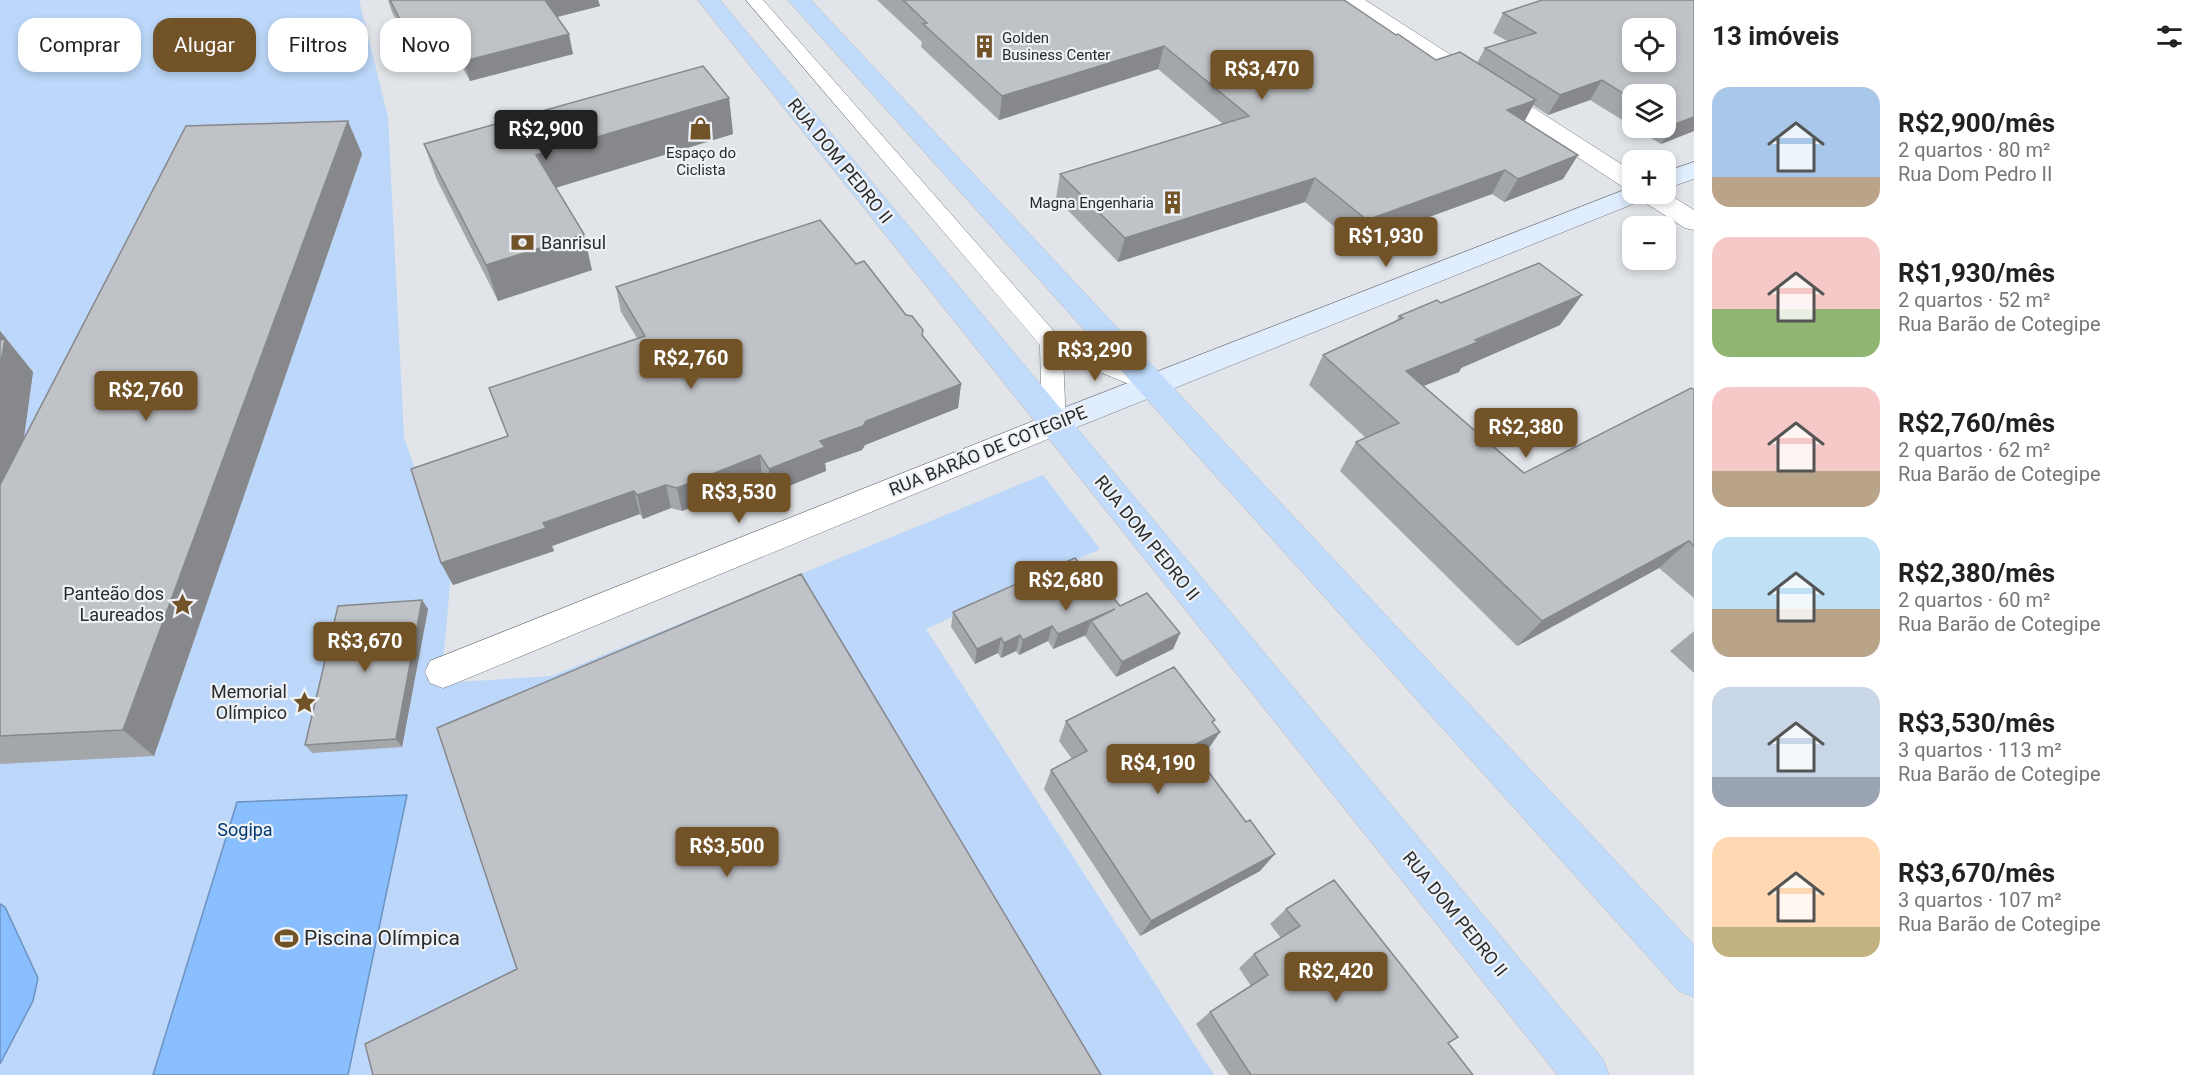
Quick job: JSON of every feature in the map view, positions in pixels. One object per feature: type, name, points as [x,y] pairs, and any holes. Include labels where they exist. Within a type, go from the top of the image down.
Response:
[{"type":"main road","name":"RUA DOM PEDRO II","points":[[710,0],[1587,1075]]},
{"type":"main road","points":[[799,0],[1694,976]]},
{"type":"street","points":[[1352,0],[1622,176]]},
{"type":"street","points":[[1676,177],[1694,170]]},
{"type":"street","name":"RUA BARÃO DE COTEGIPE","points":[[443,672],[1054,424],[1622,199]]},
{"type":"street","points":[[1666,204],[1694,222]]},
{"type":"lane","points":[[754,0],[1051,342],[1154,385]]},
{"type":"lane","points":[[1051,342],[1054,424]]},
{"type":"green space","name":"Sogipa","points":[[0,0],[359,0],[363,18],[268,18],[268,72],[368,72],[368,36],[388,117],[404,437],[451,575],[441,683],[552,676],[1043,475],[1100,549],[926,629],[1214,1075],[0,1075]]},
{"type":"water","name":"Piscina Olímpica","points":[[407,795],[348,1075],[153,1075],[237,802]]},
{"type":"water","points":[[0,904],[5,907],[38,978],[33,1001],[0,1064]]},
{"type":"building","points":[[390,0],[545,0],[569,34],[471,59],[471,18],[399,18]]},
{"type":"building","points":[[903,0],[1344,0],[1436,60],[1460,52],[1536,100],[1507,110],[1578,155],[1518,179],[1505,170],[1367,220],[1315,178],[1125,238],[1060,174],[1249,116],[1164,46],[1002,96],[923,24],[927,23]]},
{"type":"building","points":[[1542,0],[1694,0],[1694,117],[1676,124],[1676,84],[1622,84],[1622,93],[1602,80],[1560,95],[1485,48],[1536,33],[1503,13]]},
{"type":"building","points":[[703,66],[729,98],[536,155],[584,234],[486,265],[424,144]]},
{"type":"building","points":[[348,121],[123,730],[0,736],[0,485],[186,126]]},
{"type":"building","points":[[820,220],[856,264],[864,261],[906,315],[912,316],[923,330],[922,335],[961,384],[866,421],[863,426],[820,441],[825,447],[769,469],[760,455],[677,488],[666,485],[637,495],[634,491],[543,523],[546,528],[441,563],[411,469],[508,436],[489,388],[645,336],[616,287]]},
{"type":"building","points":[[1539,263],[1582,295],[1475,340],[1478,342],[1406,371],[1524,473],[1691,388],[1694,390],[1694,546],[1689,541],[1542,621],[1356,442],[1399,423],[1323,355],[1403,318],[1399,316],[1437,300],[1441,303]]},
{"type":"building","points":[[5,339],[0,368],[0,340]]},
{"type":"building","points":[[1075,558],[1086,572],[1091,570],[1120,606],[1147,593],[1180,633],[1122,662],[1091,621],[1115,609],[1058,634],[1052,626],[1023,640],[1020,635],[1004,643],[1001,638],[977,649],[953,612]]},
{"type":"building","points":[[801,574],[1101,1075],[373,1075],[365,1044],[517,969],[437,728]]},
{"type":"building","points":[[422,600],[396,739],[305,745],[338,606]]},
{"type":"building","points":[[1174,667],[1215,720],[1212,722],[1220,732],[1190,747],[1246,822],[1250,820],[1275,854],[1151,921],[1051,770],[1087,751],[1066,721]]},
{"type":"building","points":[[1334,880],[1458,1037],[1448,1043],[1473,1075],[1251,1075],[1210,1012],[1268,975],[1254,954],[1300,926],[1286,909]]},
{"type":"place","name":"Golden Business Center","points":[[984,47]]},
{"type":"place","name":"Espaço do Ciclista","points":[[701,129]]},
{"type":"place","name":"Magna Engenharia","points":[[1172,203]]},
{"type":"place","name":"Banrisul","points":[[523,243]]},
{"type":"place","name":"Panteão dos Laureados","points":[[182,604]]},
{"type":"place","name":"Memorial Olímpico","points":[[305,702]]},
{"type":"place","name":"Piscina Olímpica","points":[[286,938]]}]
